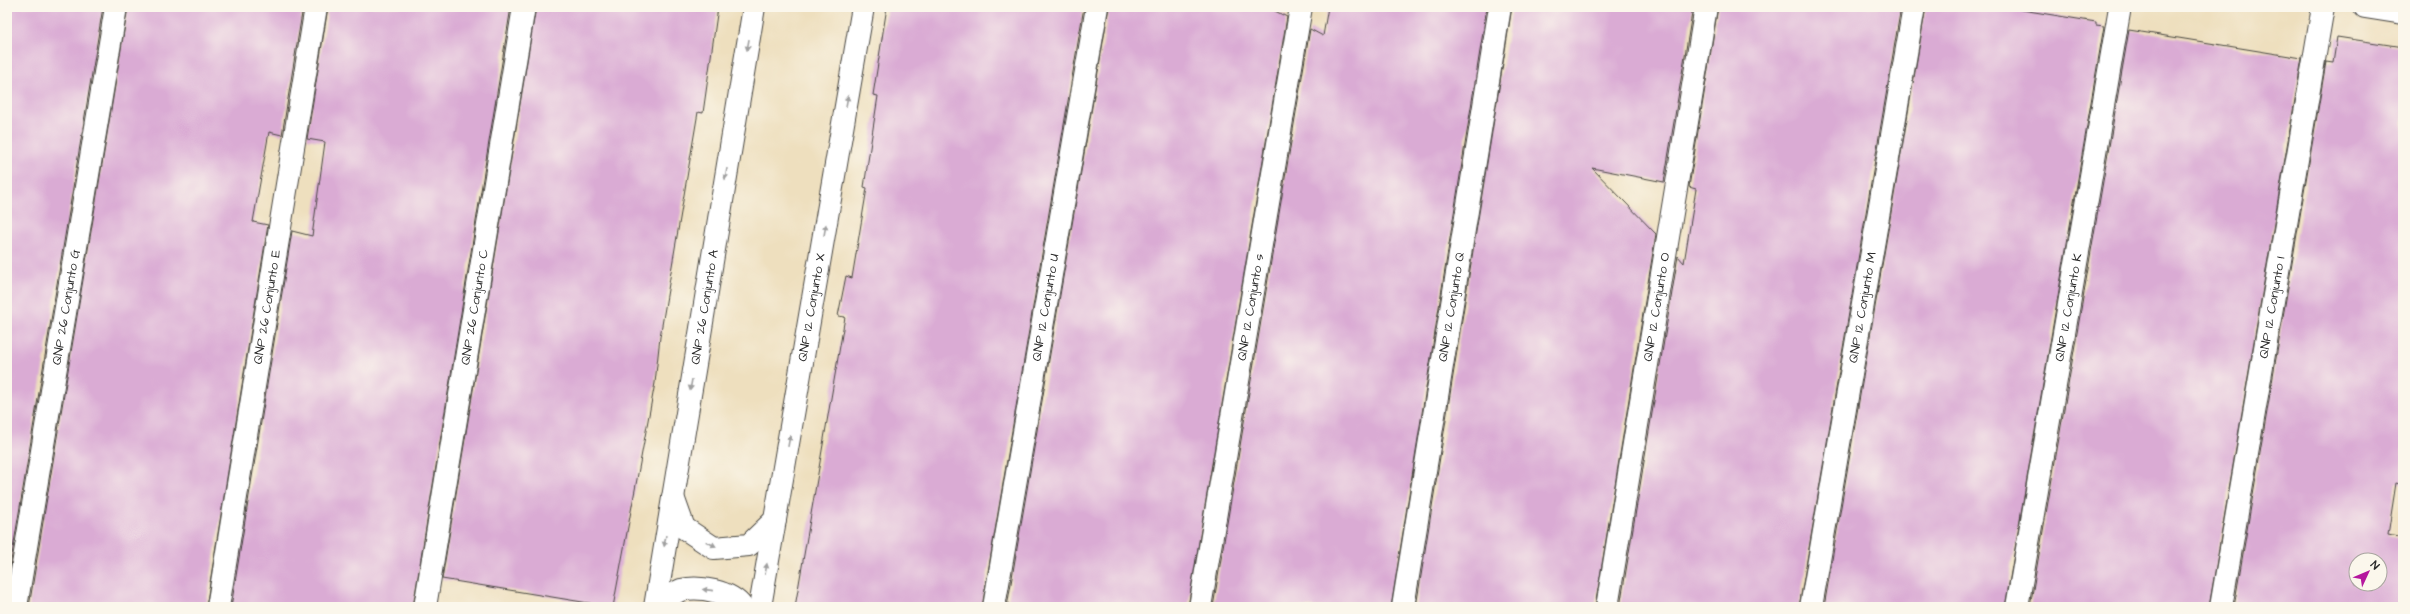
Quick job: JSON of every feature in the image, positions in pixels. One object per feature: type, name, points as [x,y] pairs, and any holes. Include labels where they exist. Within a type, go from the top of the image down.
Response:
[{"type":"street","name":"QNP 26 Conjunto G","points":[[16,607],[116,7]]},
{"type":"street","name":"QNP 26 Conjunto E","points":[[218,607],[316,7]]},
{"type":"street","name":"QNP 26 Conjunto C","points":[[425,607],[524,7]]},
{"type":"street","name":"QNP 26 Conjunto A","points":[[655,607],[672,494],[754,7]]},
{"type":"street","name":"QNP 12 Conjunto X","points":[[760,607],[863,7]]},
{"type":"street","name":"QNP 12 Conjunto U","points":[[994,607],[1097,7]]},
{"type":"street","name":"QNP 12 Conjunto s","points":[[1200,607],[1301,7]]},
{"type":"street","name":"QNP 12 Conjunto Q","points":[[1403,607],[1500,7]]},
{"type":"street","name":"QNP 12 Conjunto O","points":[[1607,607],[1706,7]]},
{"type":"street","name":"QNP 12 Conjunto M","points":[[1811,607],[1914,7]]},
{"type":"street","name":"QNP 12 Conjunto K","points":[[2017,607],[2120,7]]},
{"type":"street","name":"QNP 12 Conjunto I","points":[[2221,607],[2323,7]]},
{"type":"street","points":[[2366,7],[2403,13]]},
{"type":"street","points":[[672,494],[684,528],[714,548],[750,544],[775,520]]},
{"type":"street","points":[[655,607],[681,590],[711,589],[738,602],[742,607]]},
{"type":"building","points":[[7,7],[103,7],[7,585]]},
{"type":"building","points":[[128,7],[303,7],[282,135],[269,132],[253,222],[268,225],[206,607],[29,607]]},
{"type":"building","points":[[328,7],[511,7],[413,607],[231,607],[292,231],[312,236],[325,142],[307,139]]},
{"type":"building","points":[[536,7],[718,7],[703,113],[698,112],[660,337],[655,383],[613,607],[442,579]]},
{"type":"building","points":[[887,7],[1084,7],[982,607],[795,607],[845,317],[838,316],[846,276],[852,278],[867,188],[864,187],[878,96],[873,95]]},
{"type":"building","points":[[1109,7],[1267,7],[1287,17],[1188,607],[1007,607]]},
{"type":"building","points":[[1328,7],[1487,7],[1391,607],[1213,607],[1310,29],[1323,36]]},
{"type":"building","points":[[1512,7],[1693,7],[1664,182],[1592,168],[1656,234],[1595,607],[1416,607]]},
{"type":"building","points":[[1718,7],[1901,7],[1799,607],[1620,607],[1678,256],[1684,263],[1696,189],[1689,187]]},
{"type":"building","points":[[1926,7],[2016,7],[2016,9],[2096,22],[2096,25],[2104,26],[2005,607],[1824,607]]},
{"type":"building","points":[[2129,30],[2302,58],[2209,607],[2030,607]]},
{"type":"building","points":[[2337,37],[2403,47],[2403,485],[2396,483],[2388,535],[2403,538],[2403,607],[2234,607],[2326,62],[2333,63]]}]
